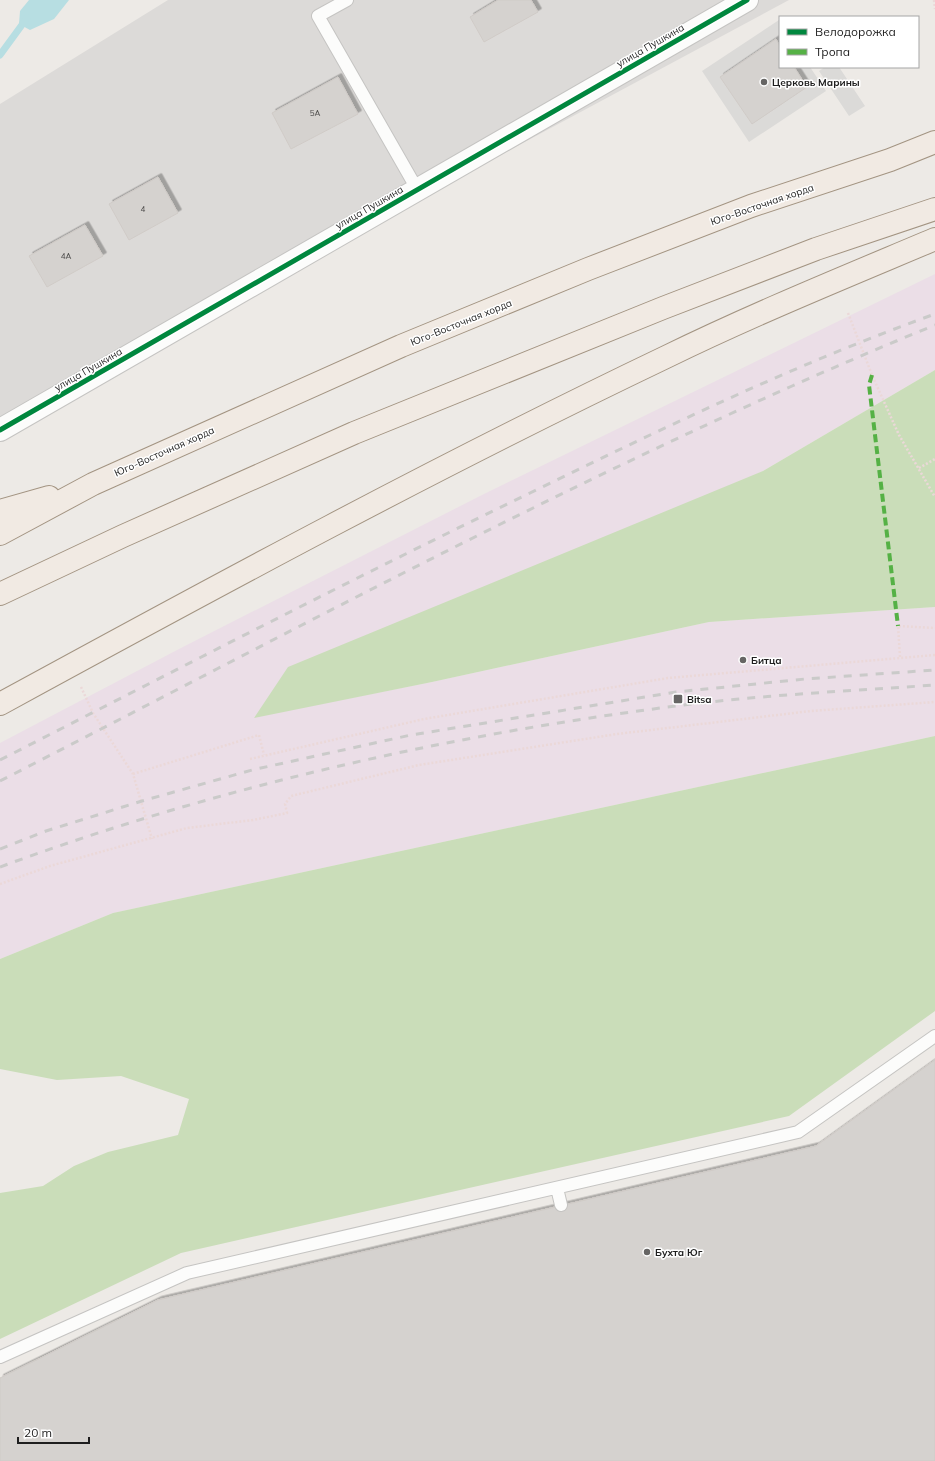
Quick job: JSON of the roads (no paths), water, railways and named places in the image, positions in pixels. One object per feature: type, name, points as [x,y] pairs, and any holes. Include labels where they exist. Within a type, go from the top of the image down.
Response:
[{"type":"main road","name":"Юго-Восточная хорда","points":[[0,534],[92,484],[394,350],[580,272],[751,206],[890,160],[935,142]]},
{"type":"main road","points":[[0,594],[123,536],[354,433],[656,311],[816,249],[935,209]]},
{"type":"main road","points":[[0,704],[197,596],[428,474],[668,356],[935,239]]},
{"type":"main road","points":[[0,512],[92,484]]},
{"type":"street","name":"улица Пушкина","points":[[0,430],[747,0]]},
{"type":"lane","points":[[347,0],[318,16],[417,189]]},
{"type":"lane","points":[[0,1357],[187,1273],[798,1132],[935,1036]]},
{"type":"lane","points":[[557,1188],[561,1205]]},
{"type":"water","points":[[29,0],[69,0],[54,19],[30,30],[19,24],[20,11]]},
{"type":"waterway","points":[[0,55],[27,18]]},
{"type":"railway","points":[[0,760],[463,525],[630,445],[781,375],[883,333],[935,314]]},
{"type":"railway","points":[[0,781],[347,602],[580,485],[697,429],[815,376],[935,325]]},
{"type":"railway","points":[[0,849],[46,831],[142,801],[252,770],[411,735],[676,692],[805,679],[935,670]]},
{"type":"railway","points":[[0,867],[82,838],[165,812],[249,789],[334,767],[504,732],[590,718],[708,702],[935,685]]},
{"type":"place","name":"Церковь Марины","points":[[764,82]]},
{"type":"place","name":"Битца","points":[[743,660]]},
{"type":"place","name":"Bitsa","points":[[678,699]]},
{"type":"place","name":"Бухта Юг","points":[[647,1252]]}]
